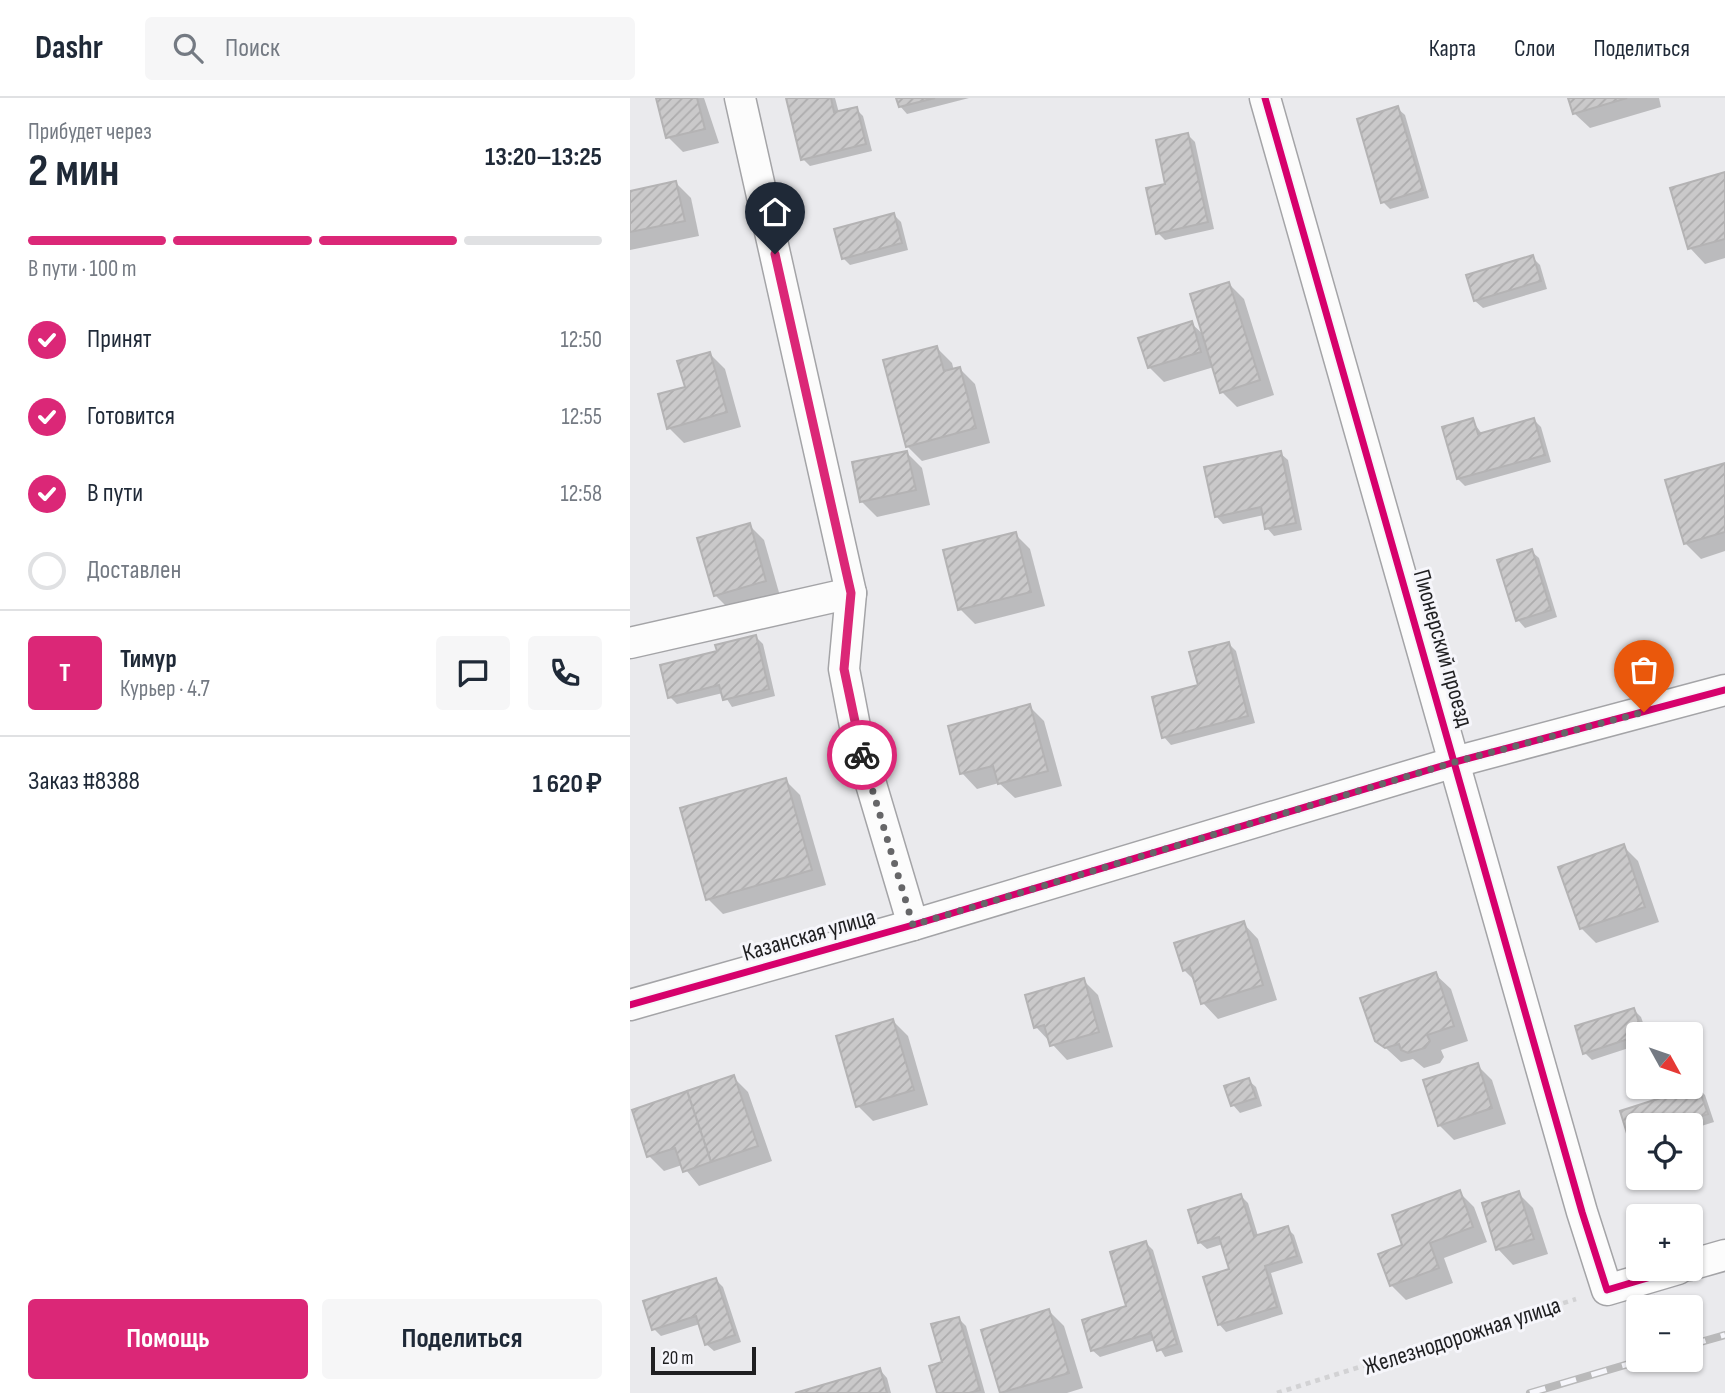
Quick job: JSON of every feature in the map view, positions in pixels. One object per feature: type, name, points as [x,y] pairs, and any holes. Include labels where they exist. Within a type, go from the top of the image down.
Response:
[{"type":"street","points":[[740,98],[851,593],[844,669],[857,737],[913,925]]},
{"type":"street","name":"Пионерский проезд","points":[[1265,98],[1578,1198],[1607,1290]]},
{"type":"street","points":[[630,643],[851,593]]},
{"type":"street","name":"Казанская улица","points":[[630,1005],[913,925],[1455,762],[1725,690]]},
{"type":"street","points":[[1703,1261],[1725,1255]]},
{"type":"street","points":[[1607,1290],[1637,1281]]},
{"type":"building","points":[[656,98],[697,98],[705,129],[666,138]]},
{"type":"building","points":[[786,98],[831,98],[834,112],[857,107],[866,144],[801,160]]},
{"type":"building","points":[[896,98],[935,98],[899,107]]},
{"type":"building","points":[[1568,98],[1627,98],[1573,114]]},
{"type":"building","points":[[1398,106],[1423,190],[1381,203],[1357,119]]},
{"type":"building","points":[[1188,133],[1208,222],[1156,234],[1146,188],[1165,184],[1156,140]]},
{"type":"building","points":[[1725,172],[1725,239],[1688,249],[1670,188]]},
{"type":"building","points":[[676,181],[685,221],[630,232],[630,191]]},
{"type":"building","points":[[894,213],[902,243],[842,259],[834,229]]},
{"type":"building","points":[[1533,255],[1541,281],[1474,301],[1466,275]]},
{"type":"building","points":[[1229,282],[1260,380],[1220,393],[1190,294]]},
{"type":"building","points":[[1192,321],[1201,352],[1148,368],[1138,338]]},
{"type":"building","points":[[937,346],[944,371],[960,367],[976,428],[906,447],[883,360]]},
{"type":"building","points":[[710,352],[727,412],[667,429],[658,394],[685,387],[677,361]]},
{"type":"building","points":[[1473,418],[1478,434],[1534,418],[1545,455],[1457,479],[1442,427]]},
{"type":"building","points":[[907,451],[916,490],[860,502],[852,462]]},
{"type":"building","points":[[1281,451],[1296,523],[1265,529],[1261,507],[1215,517],[1204,467]]},
{"type":"building","points":[[1725,463],[1725,532],[1684,544],[1665,480]]},
{"type":"building","points":[[750,523],[766,581],[714,596],[697,538]]},
{"type":"building","points":[[1016,532],[1031,592],[958,610],[943,550]]},
{"type":"building","points":[[1532,549],[1551,610],[1516,621],[1497,560]]},
{"type":"building","points":[[756,635],[769,689],[723,700],[719,685],[668,698],[660,665],[717,651],[715,645]]},
{"type":"building","points":[[1229,642],[1248,716],[1162,738],[1152,697],[1198,685],[1189,652]]},
{"type":"building","points":[[1030,704],[1048,771],[998,784],[993,766],[960,774],[948,726]]},
{"type":"building","points":[[786,778],[812,870],[706,900],[680,808]]},
{"type":"building","points":[[1624,844],[1645,907],[1580,929],[1558,867]]},
{"type":"building","points":[[1244,921],[1263,985],[1201,1004],[1190,968],[1183,971],[1174,943]]},
{"type":"building","points":[[1436,972],[1454,1026],[1427,1035],[1430,1041],[1425,1048],[1408,1053],[1401,1050],[1399,1044],[1385,1048],[1375,1041],[1360,998]]},
{"type":"building","points":[[1084,978],[1099,1032],[1050,1046],[1044,1025],[1034,1028],[1025,995]]},
{"type":"building","points":[[1634,1008],[1639,1022],[1626,1022],[1626,1040],[1583,1054],[1575,1026]]},
{"type":"building","points":[[893,1019],[914,1090],[856,1107],[836,1036]]},
{"type":"building","points":[[1478,1063],[1492,1108],[1438,1126],[1423,1080]]},
{"type":"building","points":[[734,1075],[758,1146],[711,1162],[687,1091]]},
{"type":"building","points":[[1249,1078],[1256,1098],[1231,1106],[1224,1086]]},
{"type":"building","points":[[687,1091],[711,1162],[683,1172],[675,1148],[647,1157],[632,1110]]},
{"type":"building","points":[[1657,1099],[1703,1099],[1708,1114],[1626,1113],[1626,1130],[1620,1111]]},
{"type":"building","points":[[1460,1190],[1473,1227],[1430,1243],[1439,1268],[1390,1286],[1378,1254],[1402,1245],[1392,1215]]},
{"type":"building","points":[[1519,1191],[1534,1239],[1496,1250],[1482,1203]]},
{"type":"building","points":[[1241,1194],[1254,1236],[1288,1226],[1297,1256],[1265,1266],[1277,1307],[1218,1325],[1203,1277],[1229,1269],[1219,1237],[1198,1243],[1188,1210]]},
{"type":"building","points":[[1146,1241],[1177,1344],[1157,1351],[1151,1333],[1091,1351],[1082,1320],[1126,1306],[1110,1252]]},
{"type":"building","points":[[716,1278],[735,1335],[705,1345],[696,1316],[652,1330],[643,1301]]},
{"type":"building","points":[[1049,1309],[1069,1373],[1000,1393],[981,1330]]},
{"type":"building","points":[[959,1317],[980,1390],[969,1393],[937,1393],[929,1366],[942,1362],[931,1324]]},
{"type":"building","points":[[880,1368],[887,1393],[795,1393]]},
{"type":"railway","points":[[1703,1341],[1725,1335]]},
{"type":"railway","points":[[1530,1393],[1626,1365]]},
{"type":"cycle path","points":[[1265,98],[1582,1212],[1607,1290],[1637,1281]]},
{"type":"cycle path","points":[[630,1005],[913,925],[1455,762],[1725,690]]},
{"type":"way so far","points":[[862,755],[913,925],[1455,762],[1644,712]]},
{"type":"route","points":[[775,254],[851,593],[844,669],[862,755]]}]
